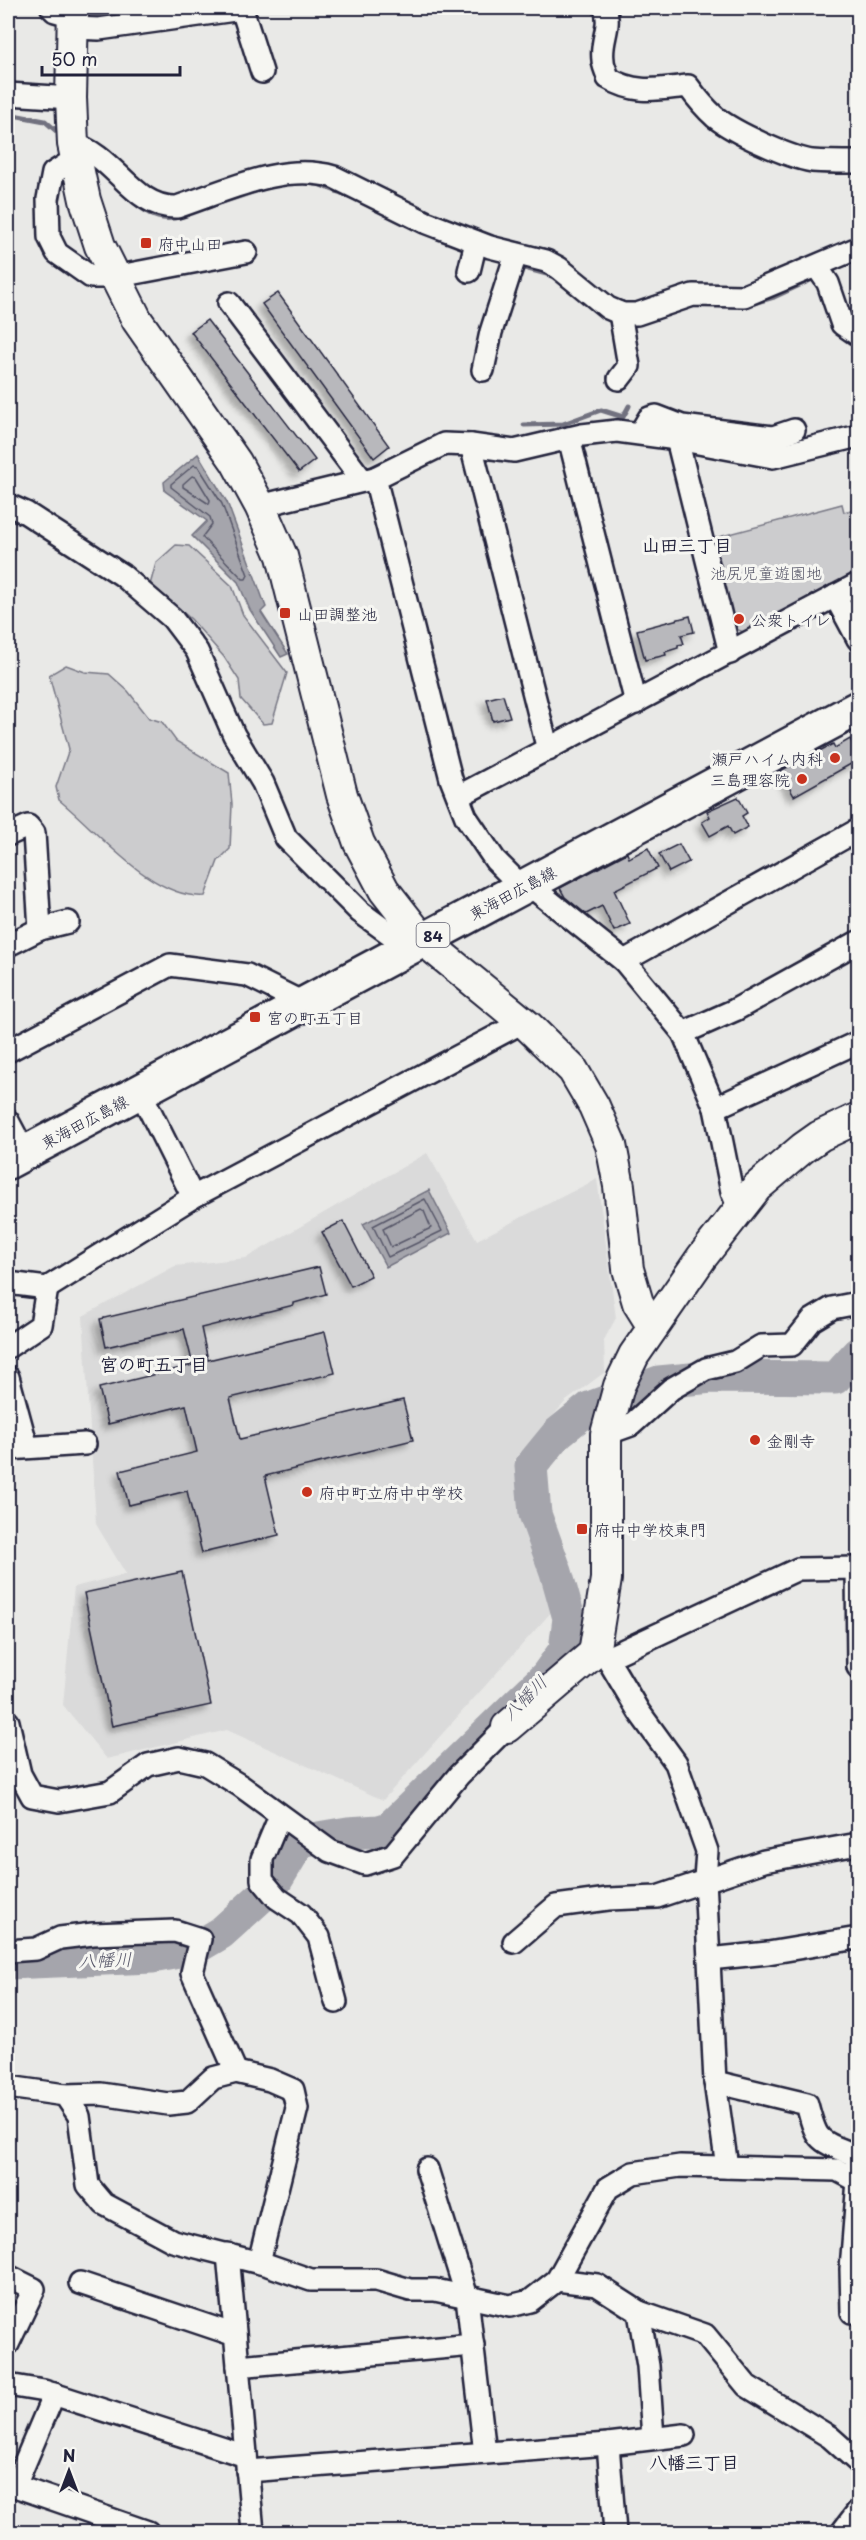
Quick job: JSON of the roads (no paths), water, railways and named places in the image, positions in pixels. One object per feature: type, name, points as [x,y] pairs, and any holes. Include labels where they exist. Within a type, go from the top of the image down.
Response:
[{"type":"main road","name":"東海田広島線","points":[[16,1158],[858,708]]},
{"type":"street","points":[[605,8],[609,20],[603,60],[609,78],[623,87],[641,90],[688,86],[715,117],[735,130],[789,154],[811,160],[858,162]]},
{"type":"street","points":[[262,72],[242,9],[99,29],[67,15],[75,154],[85,200],[100,246],[138,320],[236,462],[260,506],[282,556],[342,795],[359,843],[384,890],[423,940],[523,1022],[573,1070],[594,1106],[611,1144],[619,1186],[628,1269],[638,1303],[653,1327]]},
{"type":"street","points":[[8,94],[71,98]]},
{"type":"street","points":[[246,252],[114,276],[92,277],[57,253],[50,237],[48,199],[53,173],[87,147],[98,154],[144,198],[164,207],[177,207],[279,174],[320,173],[334,177],[424,222],[473,254],[514,261],[546,261],[559,268],[621,320],[629,366],[619,379]]},
{"type":"street","points":[[621,320],[693,295],[744,296],[821,273],[858,248]]},
{"type":"street","points":[[483,370],[491,332],[514,261]]},
{"type":"street","points":[[821,273],[842,324],[858,335]]},
{"type":"street","points":[[229,303],[369,480],[452,779],[466,817],[495,860],[513,878],[526,885],[624,961],[683,1033],[715,1108],[732,1192],[738,1208]]},
{"type":"street","points":[[640,433],[650,418],[656,417],[682,426],[773,437],[795,430]]},
{"type":"street","points":[[260,506],[369,480],[435,447],[455,444],[514,451],[599,432],[640,433],[773,457],[858,436]]},
{"type":"street","points":[[569,438],[636,703]]},
{"type":"street","points":[[677,439],[730,653]]},
{"type":"street","points":[[471,445],[548,750]]},
{"type":"street","points":[[8,505],[26,513],[122,574],[172,618],[197,651],[234,735],[263,783],[286,838],[360,912],[390,934],[423,940]]},
{"type":"street","points":[[459,796],[858,584]]},
{"type":"street","points":[[835,596],[858,639]]},
{"type":"street","points":[[8,835],[28,826],[34,833],[40,929]]},
{"type":"street","points":[[624,961],[858,830]]},
{"type":"street","points":[[8,945],[40,929],[68,922]]},
{"type":"street","points":[[683,1033],[735,1010],[858,942]]},
{"type":"street","points":[[8,1051],[170,965],[247,975],[303,1003]]},
{"type":"street","points":[[8,1283],[47,1288],[193,1197],[523,1022]]},
{"type":"street","points":[[715,1108],[858,1042]]},
{"type":"street","points":[[140,1091],[193,1197]]},
{"type":"street","points":[[727,2167],[715,2082],[705,1879],[707,1851],[676,1763],[600,1656],[606,1579],[606,1434],[619,1386],[634,1355],[738,1208],[772,1173],[803,1148],[820,1136],[858,1118]]},
{"type":"street","points":[[8,1121],[16,1158]]},
{"type":"street","points":[[8,1347],[41,1325],[47,1288]]},
{"type":"street","points":[[606,1434],[631,1425],[671,1389],[706,1369],[735,1362],[761,1346],[792,1345],[812,1320],[832,1308],[858,1303]]},
{"type":"street","points":[[8,1377],[17,1448],[85,1444]]},
{"type":"street","points":[[8,1722],[20,1774],[32,1796],[59,1801],[110,1792],[148,1765],[179,1758],[205,1764],[241,1786],[330,1851],[365,1864],[393,1856],[459,1775],[507,1727],[600,1656],[798,1569],[858,1568],[858,1667]]},
{"type":"street","points":[[280,1816],[262,1858],[262,1880],[277,1898],[301,1914],[319,1937],[336,2002]]},
{"type":"street","points":[[514,1942],[556,1906],[608,1899],[657,1897],[764,1861],[858,1844]]},
{"type":"street","points":[[8,1951],[36,1949],[60,1938],[93,1934],[175,1931],[200,1939],[192,1973],[236,2072]]},
{"type":"street","points":[[709,1959],[768,1953],[858,1938]]},
{"type":"street","points":[[8,2087],[65,2095],[101,2094],[168,2104],[187,2102],[213,2078],[236,2072],[270,2080],[293,2090],[297,2108],[259,2262]]},
{"type":"street","points":[[715,2082],[807,2104],[814,2133],[825,2143],[855,2155],[858,2181],[851,2269],[852,2312]]},
{"type":"street","points":[[65,2095],[79,2116],[88,2185],[104,2204],[173,2241],[259,2262],[310,2280],[376,2280],[410,2290],[435,2290],[510,2306],[530,2301],[557,2280],[608,2188],[633,2173],[680,2166],[837,2170],[858,2181]]},
{"type":"street","points":[[427,2169],[467,2296],[485,2453]]},
{"type":"street","points":[[228,2254],[253,2532]]},
{"type":"street","points":[[8,2276],[34,2289],[8,2344]]},
{"type":"street","points":[[557,2280],[597,2285],[639,2312],[705,2335],[747,2386],[830,2438],[858,2462]]},
{"type":"street","points":[[81,2283],[235,2335]]},
{"type":"street","points":[[639,2312],[648,2366],[653,2438]]},
{"type":"street","points":[[238,2366],[473,2345]]},
{"type":"street","points":[[8,2385],[54,2394],[247,2464],[485,2453],[608,2444],[684,2435]]},
{"type":"street","points":[[54,2394],[15,2486],[148,2532]]},
{"type":"street","points":[[608,2444],[615,2532]]},
{"type":"street","points":[[842,2532],[858,2511]]},
{"type":"water","points":[[198,454],[227,502],[266,607],[261,612],[288,654],[281,657],[250,610],[238,582],[192,536],[207,521],[165,491],[164,482]]},
{"type":"water","points":[[429,1190],[451,1233],[386,1267],[363,1224]]},
{"type":"waterway","points":[[8,114],[45,121],[61,135]]},
{"type":"waterway","points":[[306,183],[318,184],[351,197]]},
{"type":"waterway","points":[[205,208],[265,188]]},
{"type":"waterway","points":[[137,204],[158,217],[182,216]]},
{"type":"waterway","points":[[517,266],[554,276]]},
{"type":"waterway","points":[[750,304],[774,297],[819,276]]},
{"type":"waterway","points":[[524,425],[563,424],[601,410],[623,417],[629,406]]},
{"type":"waterway","name":"八幡川","points":[[8,1963],[152,1957],[194,1949],[221,1933],[273,1886],[300,1841],[389,1828],[546,1676],[565,1650],[569,1618],[556,1572],[535,1514],[531,1466],[558,1433],[589,1408],[659,1382],[712,1377],[835,1378],[858,1353]]},
{"type":"place","name":"府中山田","points":[[146,243]]},
{"type":"place","name":"山田調整池","points":[[285,613]]},
{"type":"place","name":"公衆トイレ","points":[[739,619]]},
{"type":"place","name":"瀬戸ハイム内科","points":[[835,758]]},
{"type":"place","name":"三島理容院","points":[[802,779]]},
{"type":"place","name":"宮の町五丁目","points":[[255,1017]]},
{"type":"place","name":"金剛寺","points":[[755,1440]]},
{"type":"place","name":"府中町立府中中学校","points":[[307,1492]]},
{"type":"place","name":"府中中学校東門","points":[[582,1529]]},
{"type":"district","name":"山田三丁目","points":[[687,544]]},
{"type":"district","name":"宮の町五丁目","points":[[154,1363]]},
{"type":"district","name":"八幡三丁目","points":[[694,2461]]},
{"type":"park label","name":"池尻児童遊園地","points":[[766,572]]}]
